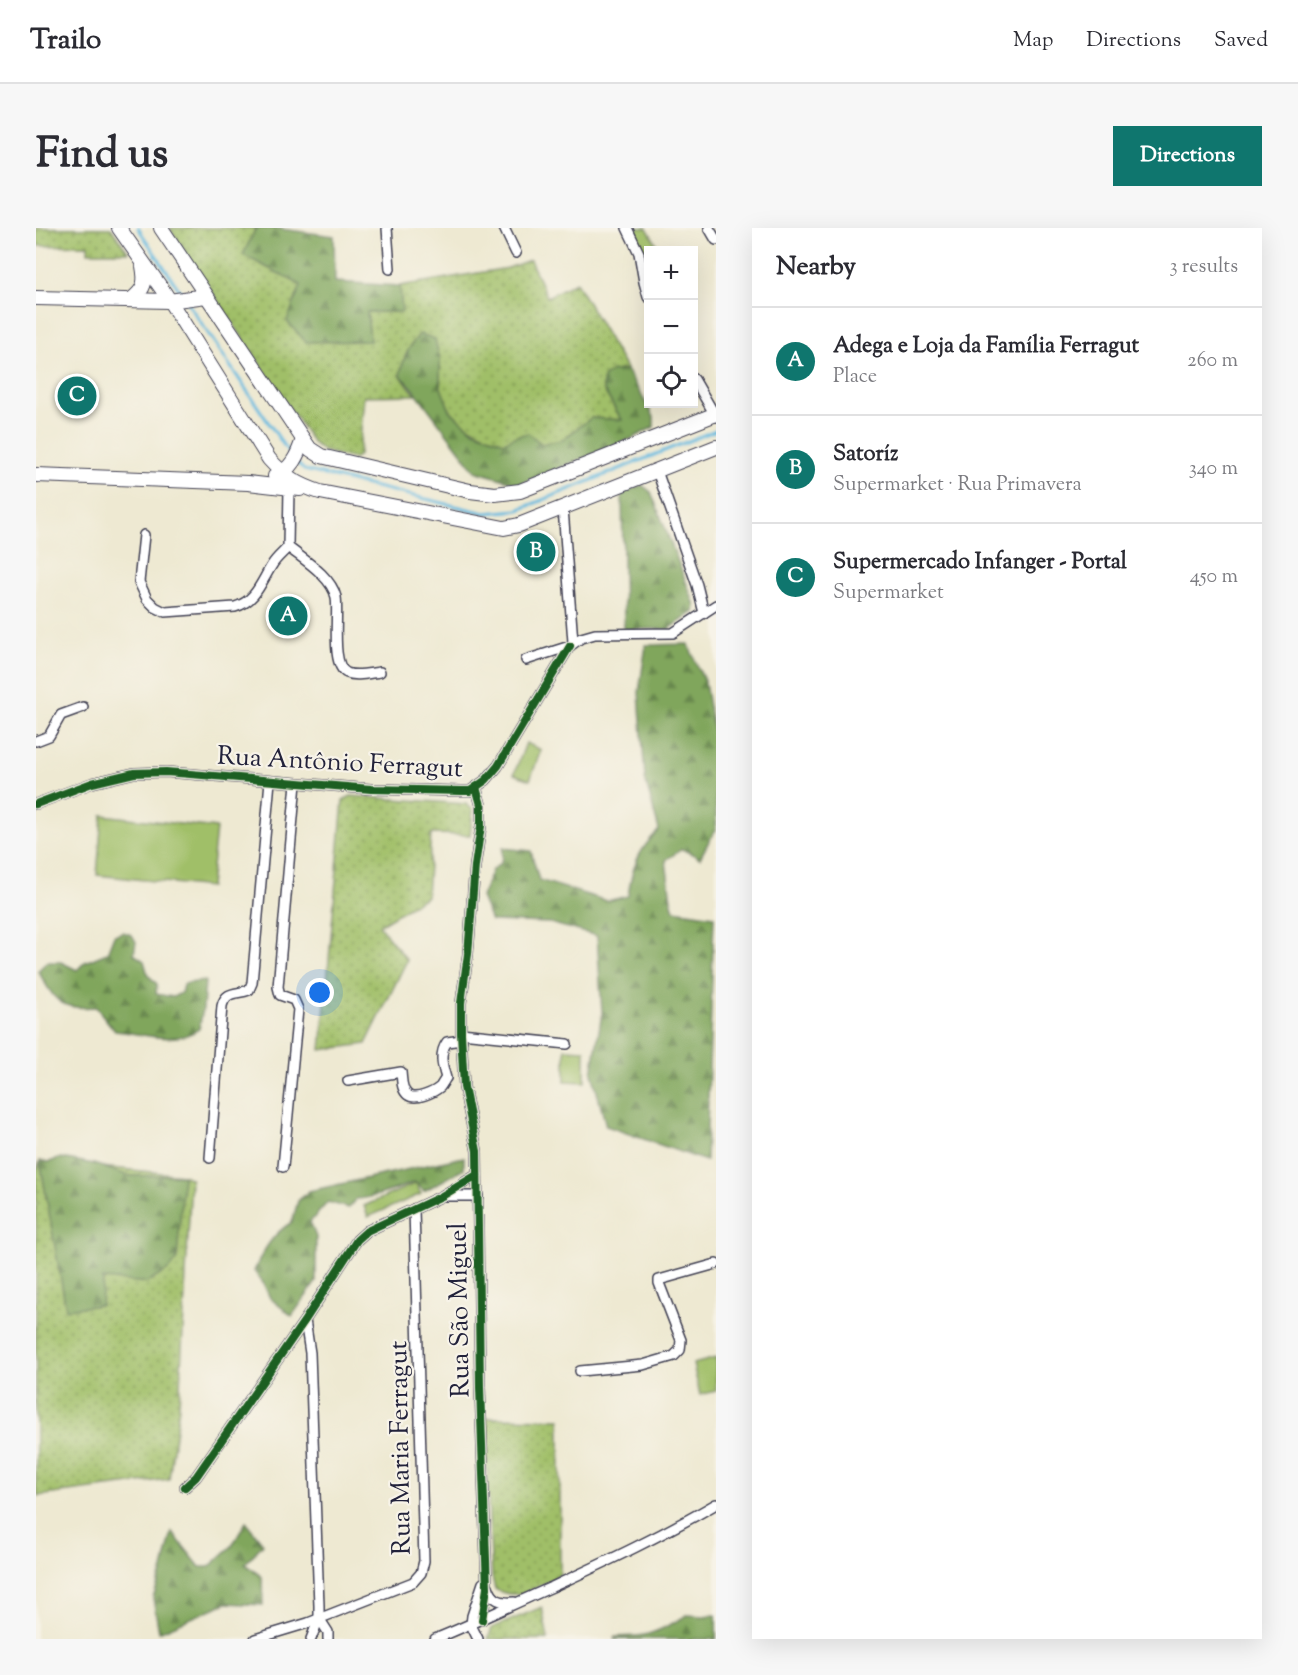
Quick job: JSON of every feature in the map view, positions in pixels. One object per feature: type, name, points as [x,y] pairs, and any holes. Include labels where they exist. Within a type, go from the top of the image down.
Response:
[{"type":"main road","points":[[119,228],[169,301],[258,441],[282,473],[304,487],[320,492]]},
{"type":"main road","points":[[161,228],[310,449],[321,456],[470,491],[495,494],[520,491],[715,415]]},
{"type":"main road","points":[[132,299],[142,291],[146,281],[143,264]]},
{"type":"main road","points":[[36,298],[169,301],[206,296]]},
{"type":"main road","points":[[248,483],[268,479],[282,473],[292,464],[303,439]]},
{"type":"main road","points":[[36,475],[248,483],[320,492],[504,528],[519,525],[716,447]]},
{"type":"street","points":[[387,228],[390,269]]},
{"type":"street","points":[[504,228],[516,253]]},
{"type":"street","points":[[627,228],[639,253],[644,277]]},
{"type":"street","points":[[709,228],[716,240]]},
{"type":"street","points":[[698,387],[715,415]]},
{"type":"street","points":[[657,471],[697,585],[704,613]]},
{"type":"street","points":[[144,535],[139,582],[147,599],[154,607],[165,612],[235,607],[244,604],[251,600],[273,563],[288,547],[289,488],[282,473]]},
{"type":"street","points":[[563,508],[572,644]]},
{"type":"street","points":[[288,547],[329,582],[336,597],[337,660],[343,671],[350,675],[380,672]]},
{"type":"street","points":[[526,660],[595,634],[673,633],[716,605]]},
{"type":"street","name":"Rua Antônio Ferragut","points":[[36,804],[92,783],[134,773],[166,772],[371,789],[462,792],[476,787],[492,773],[511,747],[572,644]]},
{"type":"street","points":[[36,741],[50,736],[61,716],[83,707]]},
{"type":"street","points":[[210,1158],[222,1006],[224,998],[229,994],[249,990],[252,983],[270,781]]},
{"type":"street","points":[[283,1167],[298,1010],[294,1000],[280,995],[278,987],[296,783]]},
{"type":"street","name":"Rua São Miguel","points":[[476,787],[481,804],[481,826],[461,1003],[461,1036],[464,1088],[477,1151],[487,1588],[482,1620]]},
{"type":"street","points":[[348,1081],[401,1072],[403,1089],[414,1098],[423,1096],[441,1086],[446,1078],[442,1064],[442,1049],[447,1042],[461,1036],[567,1044]]},
{"type":"street","points":[[185,1487],[196,1477],[305,1320],[357,1240],[367,1231],[442,1196],[477,1175]]},
{"type":"street","points":[[442,1196],[477,1196]]},
{"type":"street","name":"Rua Maria Ferragut","points":[[255,1639],[276,1634],[413,1582],[421,1574],[424,1561],[414,1209]]},
{"type":"street","points":[[580,1371],[643,1365],[674,1356],[680,1350],[681,1340],[659,1280],[716,1264]]},
{"type":"street","points":[[305,1320],[310,1353],[319,1618],[311,1639]]},
{"type":"street","points":[[435,1639],[471,1625],[618,1556],[716,1504]]},
{"type":"street","name":"Rua São Miguel","points":[[486,1575],[490,1593],[494,1599],[500,1602],[521,1601]]},
{"type":"street","name":"Rua São Miguel","points":[[471,1625],[486,1575]]},
{"type":"street","points":[[319,1618],[328,1632],[328,1639]]},
{"type":"street","points":[[471,1625],[478,1639]]},
{"type":"green space","points":[[36,228],[111,228],[128,252],[88,252],[88,245],[36,246]]},
{"type":"green space","points":[[171,228],[256,228],[243,255],[301,285],[370,340],[367,312],[401,312],[400,286],[508,268],[530,260],[547,297],[576,282],[627,370],[612,371],[603,389],[622,420],[591,418],[562,440],[542,444],[517,436],[504,443],[472,428],[455,415],[448,406],[440,384],[440,360],[400,375],[416,395],[364,396],[359,455],[354,459],[323,451],[313,443]]},
{"type":"green space","points":[[256,228],[334,236],[335,282],[400,286],[402,312],[367,312],[370,341],[306,342],[287,321],[301,285],[243,255]]},
{"type":"green space","points":[[634,228],[647,228],[658,246],[644,246],[644,270]]},
{"type":"green space","points":[[420,334],[435,339],[440,360],[440,385],[450,411],[474,431],[504,442],[528,433],[542,444],[562,440],[591,418],[622,420],[603,389],[603,378],[612,371],[627,370],[644,400],[644,408],[649,408],[654,417],[654,427],[633,438],[519,484],[475,471],[412,387],[400,375],[412,343]]},
{"type":"green space","points":[[642,485],[651,492],[695,605],[694,612],[669,629],[624,629],[622,493]]},
{"type":"green space","points":[[688,644],[705,683],[715,742],[716,823],[715,830],[700,858],[682,849],[666,860],[674,910],[714,916],[706,1161],[606,1126],[592,1073],[602,1013],[597,936],[550,923],[491,921],[481,897],[492,870],[501,863],[503,848],[531,851],[539,880],[607,901],[628,896],[637,860],[659,830],[645,779],[639,692],[646,645]]},
{"type":"green space","points":[[526,743],[541,750],[530,780],[514,774]]},
{"type":"green space","points":[[351,796],[466,804],[473,810],[470,835],[431,834],[427,896],[379,925],[407,960],[366,1044],[321,1050],[343,800]]},
{"type":"green space","points":[[102,815],[216,828],[210,887],[97,875]]},
{"type":"green space","points":[[123,932],[132,935],[136,942],[134,954],[144,961],[148,975],[157,984],[156,994],[173,997],[181,993],[183,985],[205,981],[199,1029],[180,1037],[169,1038],[115,1031],[96,1007],[66,1005],[49,990],[38,971],[46,962],[61,962],[77,970],[85,962],[107,953],[114,935]]},
{"type":"green space","points":[[565,1049],[585,1050],[585,1082],[565,1081]]},
{"type":"green space","points":[[464,1157],[464,1169],[424,1191],[415,1182],[379,1195],[356,1199],[348,1208],[328,1202],[310,1222],[316,1237],[316,1282],[292,1316],[270,1298],[254,1271],[269,1244],[292,1222],[298,1201],[309,1191]]},
{"type":"green space","points":[[61,1158],[94,1164],[129,1176],[183,1175],[177,1261],[167,1271],[147,1283],[103,1279],[101,1305],[66,1309],[40,1161],[49,1162]]},
{"type":"green space","points":[[40,1161],[183,1175],[191,1179],[179,1407],[169,1479],[38,1496],[36,1489],[36,1171]]},
{"type":"green space","points":[[416,1183],[421,1194],[368,1217],[364,1206]]},
{"type":"green space","points":[[716,1358],[716,1391],[700,1395],[693,1364]]},
{"type":"green space","points":[[484,1418],[560,1419],[560,1575],[520,1594],[504,1593],[495,1589],[492,1577]]},
{"type":"green space","points":[[246,1522],[263,1544],[245,1564],[262,1577],[263,1605],[226,1603],[159,1632],[153,1598],[172,1532],[200,1567],[209,1567],[232,1546]]},
{"type":"green space","points":[[542,1607],[548,1639],[488,1639],[492,1628]]},
{"type":"green space","points":[[687,1615],[716,1615],[716,1639],[614,1639],[615,1637],[650,1634]]},
{"type":"waterway","points":[[138,228],[182,294]]},
{"type":"waterway","points":[[187,302],[291,456]]},
{"type":"waterway","points":[[297,463],[304,470],[485,513],[518,510],[716,430]]},
{"type":"cycle path","points":[[36,804],[92,783],[134,773],[166,772],[371,789],[470,791],[486,780],[498,766],[570,646]]},
{"type":"cycle path","points":[[476,787],[481,805],[481,826],[461,1003],[461,1033],[464,1087],[477,1151],[480,1387],[487,1588],[482,1620]]},
{"type":"cycle path","points":[[185,1487],[196,1477],[305,1320],[357,1240],[367,1231],[442,1196],[477,1175]]},
{"type":"place","name":"Supermercado Infanger - Portal","points":[[77,396]]},
{"type":"place","name":"Satoríz","points":[[536,552]]},
{"type":"place","name":"Adega e Loja da Família Ferragut","points":[[288,616]]}]
